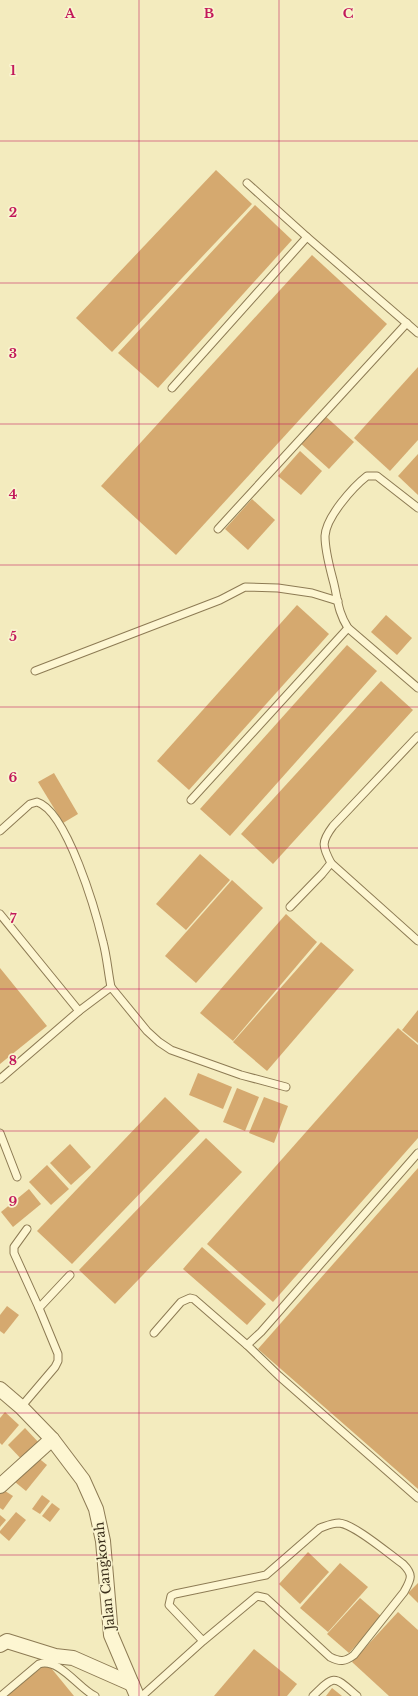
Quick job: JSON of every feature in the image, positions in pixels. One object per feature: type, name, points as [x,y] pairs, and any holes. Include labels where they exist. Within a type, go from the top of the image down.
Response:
[{"type":"street","name":"Jalan Cangkorah","points":[[0,1389],[22,1407],[52,1439],[83,1480],[96,1509],[103,1541],[110,1635],[135,1690]]},
{"type":"street","points":[[0,1486],[52,1439]]},
{"type":"street","points":[[0,1645],[7,1641],[55,1656],[72,1658],[135,1690]]},
{"type":"lane","points":[[247,184],[307,238],[418,333]]},
{"type":"lane","points":[[172,388],[307,238]]},
{"type":"lane","points":[[218,529],[407,323]]},
{"type":"lane","points":[[418,508],[377,476],[367,476],[359,482],[335,510],[325,534],[327,561],[338,601],[340,616],[348,628],[418,688]]},
{"type":"lane","points":[[35,671],[220,600],[245,587],[278,588],[312,593],[338,601]]},
{"type":"lane","points":[[191,800],[348,628]]},
{"type":"lane","points":[[418,736],[327,835],[323,842],[324,851],[331,863],[418,941]]},
{"type":"lane","points":[[0,831],[30,804],[37,802],[48,808],[67,837],[84,879],[103,942],[111,987],[147,1031],[159,1042],[171,1050],[241,1075],[286,1087]]},
{"type":"lane","points":[[290,907],[331,863]]},
{"type":"lane","points":[[0,914],[79,1011]]},
{"type":"lane","points":[[0,1079],[79,1011],[111,987]]},
{"type":"lane","points":[[0,1133],[17,1177]]},
{"type":"lane","points":[[247,1345],[262,1332],[418,1153]]},
{"type":"lane","points":[[22,1407],[56,1367],[58,1361],[58,1354],[14,1253],[14,1247],[27,1229]]},
{"type":"lane","points":[[38,1308],[70,1276]]},
{"type":"lane","points":[[154,1333],[181,1302],[190,1298],[194,1299],[418,1498]]},
{"type":"lane","points":[[142,1696],[256,1596],[266,1598],[330,1657],[338,1661],[346,1661],[354,1655],[404,1592],[410,1581],[411,1575],[403,1564],[350,1526],[340,1523],[331,1524],[320,1528],[266,1575],[171,1596],[169,1605],[203,1641]]},
{"type":"lane","points":[[1,1696],[39,1664],[46,1662],[66,1672],[88,1693],[95,1696]]},
{"type":"lane","points":[[313,1696],[328,1680],[333,1679],[342,1683],[357,1696]]},
{"type":"building","points":[[216,170],[252,204],[112,352],[76,318]]},
{"type":"building","points":[[255,205],[292,240],[158,388],[118,353]]},
{"type":"building","points":[[312,255],[387,324],[176,555],[101,486]]},
{"type":"building","points":[[418,367],[418,440],[390,471],[354,438]]},
{"type":"building","points":[[323,414],[354,442],[329,469],[298,441]]},
{"type":"building","points":[[300,451],[322,471],[301,495],[278,476]]},
{"type":"building","points":[[418,454],[418,495],[398,476]]},
{"type":"building","points":[[252,499],[275,520],[248,550],[225,529]]},
{"type":"building","points":[[297,605],[329,634],[189,790],[157,761]]},
{"type":"building","points":[[386,615],[412,638],[397,655],[371,632]]},
{"type":"building","points":[[347,645],[377,671],[230,836],[200,809]]},
{"type":"building","points":[[381,681],[413,710],[273,864],[241,834]]},
{"type":"building","points":[[54,773],[78,814],[63,823],[38,782]]},
{"type":"building","points":[[200,854],[230,880],[186,930],[156,904]]},
{"type":"building","points":[[232,880],[263,908],[196,983],[165,956]]},
{"type":"building","points":[[286,914],[317,942],[233,1041],[200,1013]]},
{"type":"building","points":[[321,942],[354,970],[267,1071],[233,1042]]},
{"type":"building","points":[[0,968],[47,1026],[0,1064]]},
{"type":"building","points":[[418,1010],[418,1043],[402,1030]]},
{"type":"building","points":[[398,1028],[418,1045],[418,1138],[273,1302],[207,1244]]},
{"type":"building","points":[[198,1073],[232,1087],[223,1109],[189,1095]]},
{"type":"building","points":[[237,1088],[259,1097],[245,1131],[223,1122]]},
{"type":"building","points":[[165,1097],[200,1131],[72,1264],[37,1231]]},
{"type":"building","points":[[264,1097],[288,1106],[274,1143],[249,1133]]},
{"type":"building","points":[[206,1138],[242,1172],[115,1304],[79,1270]]},
{"type":"building","points":[[70,1144],[91,1167],[71,1185],[50,1163]]},
{"type":"building","points":[[47,1165],[69,1189],[51,1205],[29,1182]]},
{"type":"building","points":[[418,1168],[418,1489],[258,1349]]},
{"type":"building","points":[[29,1189],[41,1204],[13,1227],[1,1212]]},
{"type":"building","points":[[202,1247],[266,1304],[247,1325],[183,1269]]},
{"type":"building","points":[[7,1306],[19,1315],[4,1334],[0,1331],[0,1315]]},
{"type":"building","points":[[5,1412],[19,1425],[2,1445],[0,1443],[0,1418]]},
{"type":"building","points":[[25,1428],[41,1445],[24,1462],[8,1445]]},
{"type":"building","points":[[36,1456],[47,1465],[26,1491],[15,1482]]},
{"type":"building","points":[[2,1489],[13,1496],[3,1510],[0,1508],[0,1492]]},
{"type":"building","points":[[42,1495],[50,1501],[40,1514],[32,1509]]},
{"type":"building","points":[[52,1503],[60,1509],[50,1522],[42,1516]]},
{"type":"building","points":[[16,1512],[26,1520],[9,1541],[0,1533],[0,1531]]},
{"type":"building","points":[[0,1515],[6,1520],[0,1527]]},
{"type":"building","points":[[308,1552],[329,1572],[300,1604],[279,1584]]},
{"type":"building","points":[[340,1563],[368,1587],[328,1632],[300,1608]]},
{"type":"building","points":[[418,1583],[418,1603],[408,1593]]},
{"type":"building","points":[[360,1598],[382,1617],[349,1653],[327,1634]]},
{"type":"building","points":[[398,1612],[418,1630],[418,1696],[389,1696],[352,1662]]},
{"type":"building","points":[[254,1649],[297,1684],[287,1696],[214,1696]]},
{"type":"building","points":[[47,1663],[74,1696],[6,1696]]},
{"type":"building","points":[[332,1688],[342,1696],[326,1696]]}]
